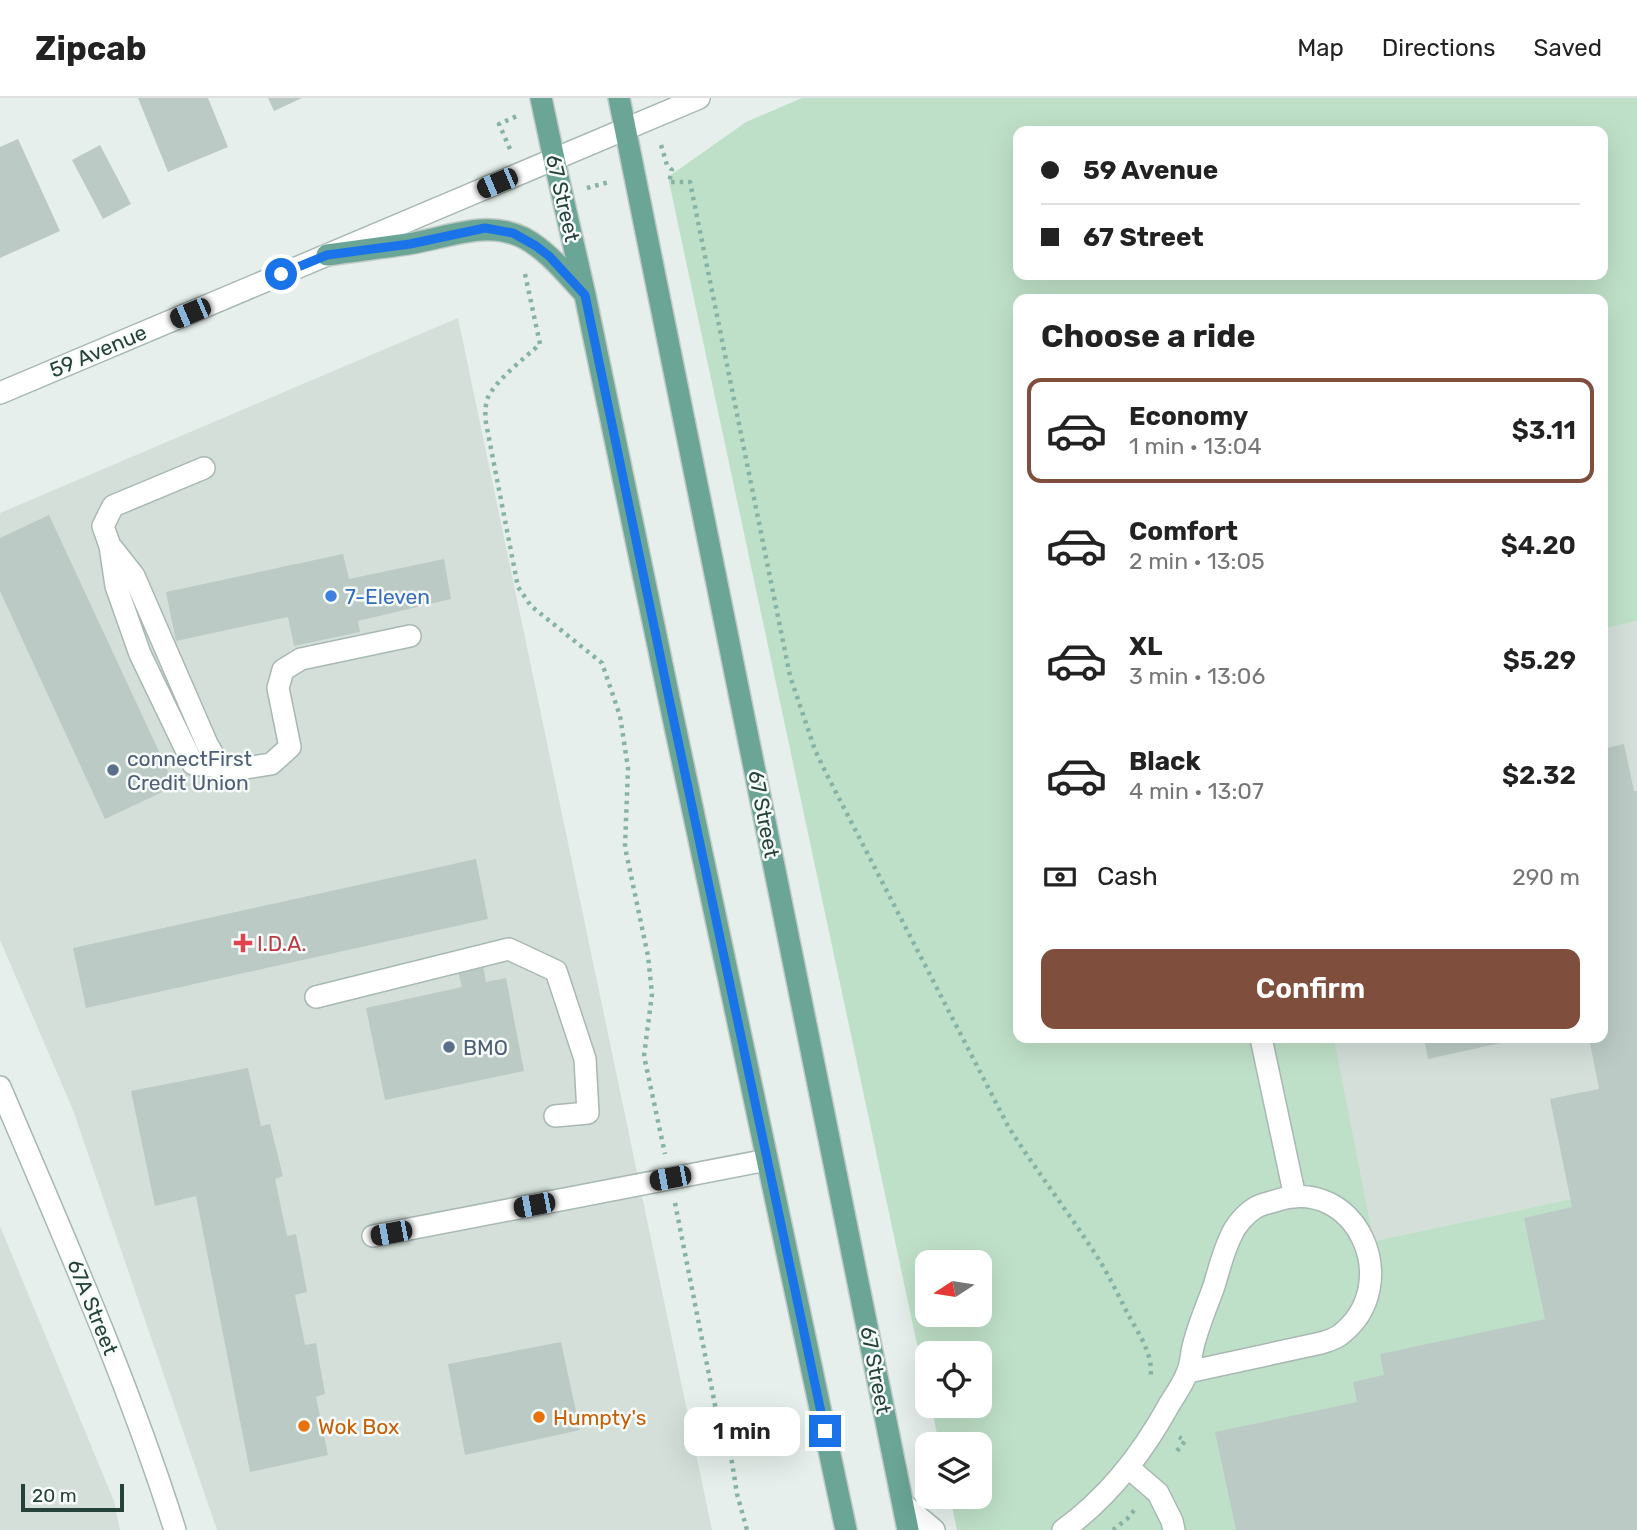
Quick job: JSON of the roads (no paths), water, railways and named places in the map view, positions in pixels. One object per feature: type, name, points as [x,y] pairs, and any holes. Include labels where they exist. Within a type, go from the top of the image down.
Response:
[{"type":"main road","name":"67 Street","points":[[541,98],[846,1530]]},
{"type":"main road","name":"67 Street","points":[[619,98],[908,1530]]},
{"type":"main road","points":[[327,255],[410,244],[485,228],[499,230],[513,233],[536,246],[549,256],[585,295]]},
{"type":"street","name":"59 Avenue","points":[[0,393],[699,98]]},
{"type":"street","points":[[204,468],[113,506],[103,526],[110,546],[117,586],[140,654],[193,764],[239,769],[271,764],[290,747],[278,688],[283,670],[301,659],[410,636]]},
{"type":"street","points":[[316,997],[509,949],[556,971],[585,1059],[588,1113],[555,1116]]},
{"type":"street","points":[[1262,1043],[1295,1197]]},
{"type":"street","name":"67A Street","points":[[0,1087],[104,1332],[175,1530]]},
{"type":"street","points":[[373,1236],[767,1160]]},
{"type":"street","points":[[1063,1530],[1098,1502],[1129,1468],[1159,1424],[1188,1372],[1193,1346],[1231,1234],[1243,1218],[1255,1208],[1280,1199],[1302,1196],[1320,1199],[1342,1211],[1358,1227],[1368,1251],[1372,1273],[1367,1300],[1355,1320],[1339,1336],[1321,1343],[1188,1372]]},
{"type":"street","points":[[1129,1468],[1158,1493],[1174,1530]]},
{"type":"street","points":[[903,1504],[934,1530]]},
{"type":"place","name":"7-Eleven","points":[[331,596]]},
{"type":"place","name":"connectFirst Credit Union","points":[[113,770]]},
{"type":"place","name":"I.D.A.","points":[[243,943]]},
{"type":"place","name":"BMO","points":[[449,1047]]},
{"type":"place","name":"Humpty's","points":[[539,1417]]},
{"type":"place","name":"Wok Box","points":[[304,1426]]}]
